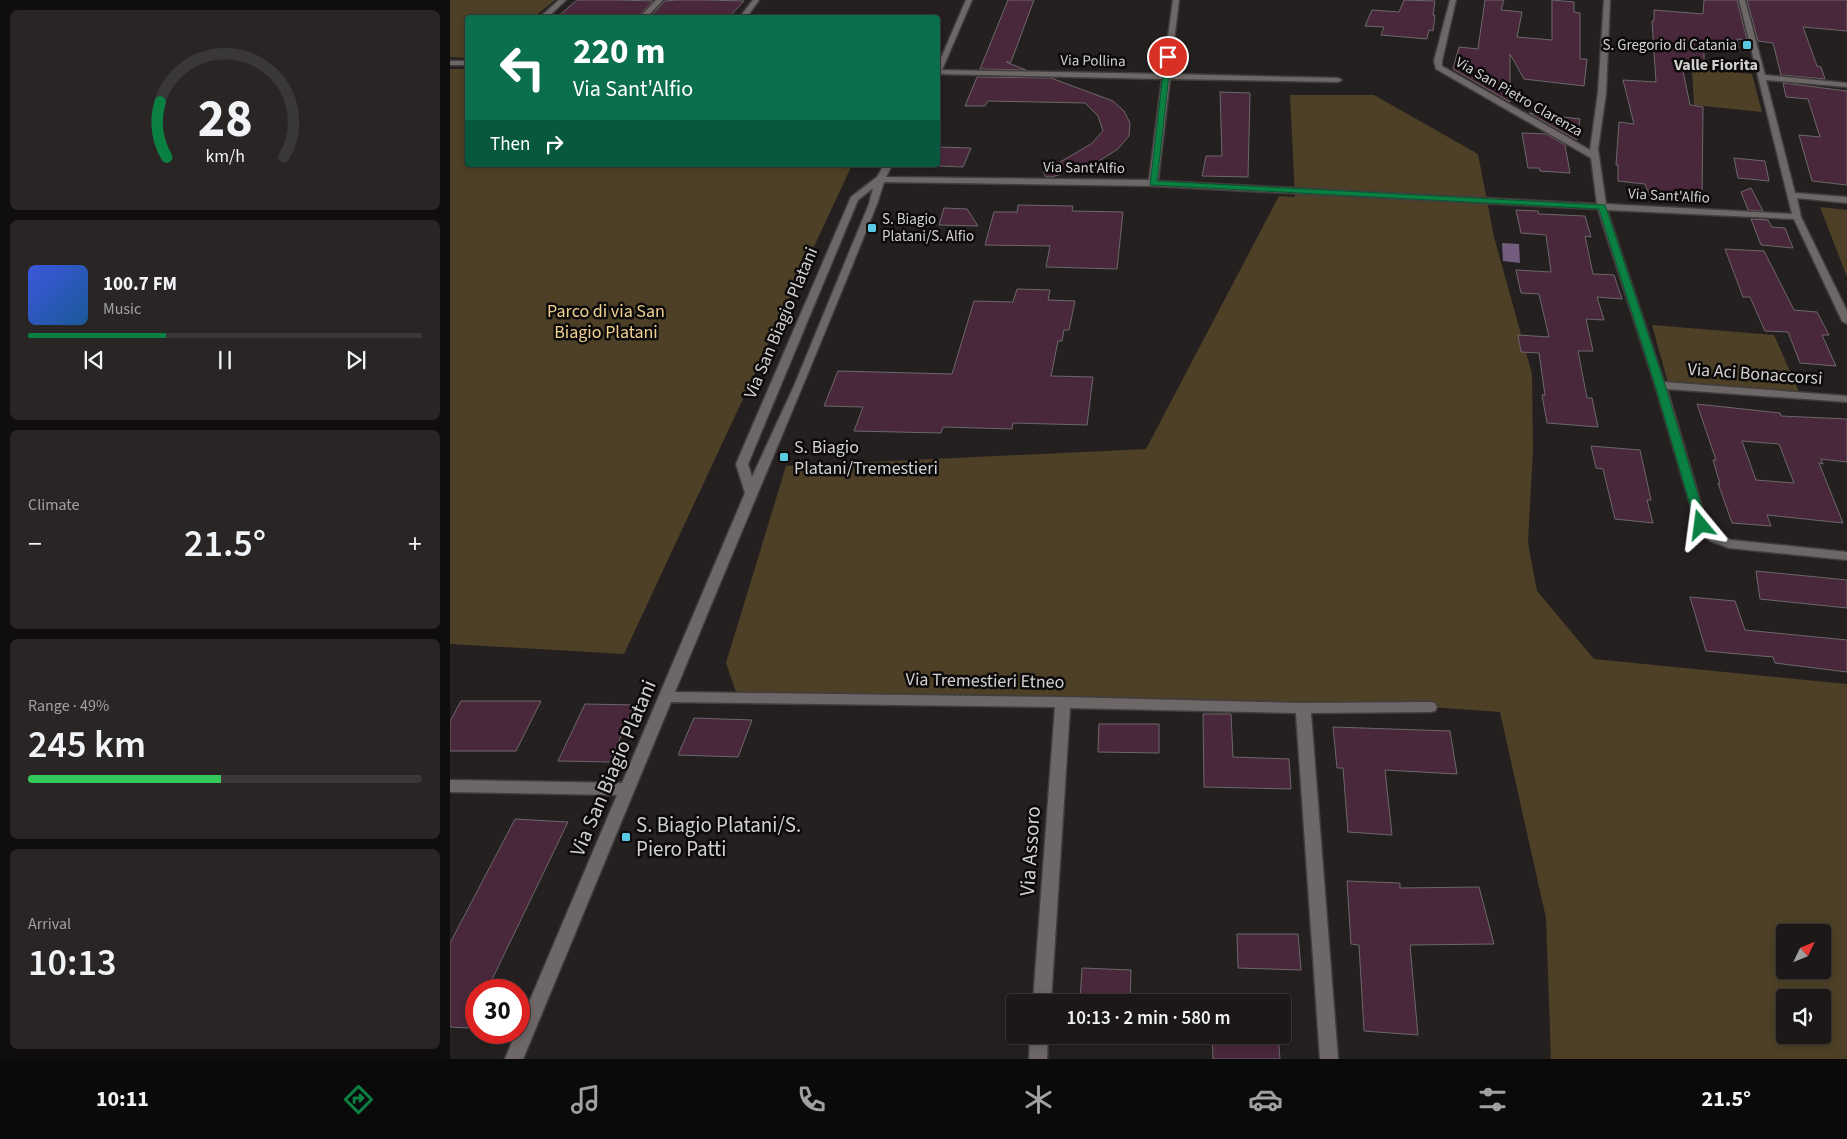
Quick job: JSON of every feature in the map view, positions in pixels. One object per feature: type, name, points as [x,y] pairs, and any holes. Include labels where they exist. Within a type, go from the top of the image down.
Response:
[{"type":"street","points":[[546,15],[563,0]]},
{"type":"street","points":[[645,15],[660,0]]},
{"type":"street","points":[[744,15],[756,0]]},
{"type":"street","points":[[940,67],[969,0]]},
{"type":"street","points":[[1153,183],[1176,0]]},
{"type":"street","name":"Via San Pietro Clarenza","points":[[1454,0],[1438,61],[1439,67],[1594,156]]},
{"type":"street","points":[[1607,0],[1602,92],[1594,156],[1602,206],[1660,385],[1701,525],[1714,538],[1735,546],[1847,556]]},
{"type":"street","points":[[1742,0],[1797,217],[1847,321]]},
{"type":"street","points":[[450,63],[465,63]]},
{"type":"street","name":"Via Pollina","points":[[940,72],[1338,80]]},
{"type":"street","points":[[1761,77],[1847,85]]},
{"type":"street","name":"Via San Biagio Platani","points":[[514,1059],[751,493],[799,386],[872,204],[880,179],[887,167]]},
{"type":"street","name":"Via Sant'Alfio","points":[[880,179],[1153,183],[1797,217]]},
{"type":"street","name":"Via San Biagio Platani","points":[[751,493],[742,464],[854,199],[880,179]]},
{"type":"street","points":[[1792,195],[1847,200]]},
{"type":"street","points":[[852,205],[872,204]]},
{"type":"street","name":"Via Aci Bonaccorsi","points":[[1660,385],[1847,399]]},
{"type":"street","name":"Via Tremestieri Etneo","points":[[666,697],[1063,702],[1303,708],[1430,707]]},
{"type":"street","name":"Via Assoro","points":[[1043,994],[1063,702]]},
{"type":"street","points":[[1303,708],[1329,1059]]},
{"type":"street","points":[[450,786],[627,789]]},
{"type":"street","points":[[1038,1059],[1039,1044]]},
{"type":"green space","points":[[450,0],[555,0],[536,15],[465,15],[465,58],[450,57]]},
{"type":"green space","points":[[1692,68],[1752,74],[1762,112],[1694,105]]},
{"type":"green space","name":"Parco di via San Biagio Platani","points":[[450,69],[465,69],[465,167],[851,167],[624,654],[450,644]]},
{"type":"green space","points":[[1290,95],[1374,95],[1478,154],[1494,237],[1532,374],[1533,450],[1528,543],[1537,591],[1594,659],[1847,684],[1847,1059],[1551,1059],[1546,918],[1500,712],[1430,707],[738,698],[726,663],[786,466],[1146,449],[1279,196],[1295,197]]},
{"type":"green space","points":[[1820,207],[1847,210],[1847,277]]},
{"type":"green space","points":[[1652,325],[1774,335],[1799,392],[1668,383]]},
{"type":"shaded area","points":[[1502,243],[1519,244],[1520,263],[1503,261]]},
{"type":"building","points":[[577,0],[653,1],[640,15],[560,15]]},
{"type":"building","points":[[1008,0],[1034,0],[1011,62],[1006,62],[1026,70],[980,69]]},
{"type":"building","points":[[1404,0],[1435,1],[1433,31],[1429,30],[1427,39],[1381,35],[1384,27],[1365,26],[1372,10],[1399,12]]},
{"type":"building","points":[[1485,0],[1504,0],[1501,10],[1522,12],[1517,37],[1552,40],[1552,0],[1574,2],[1574,12],[1580,13],[1580,59],[1587,59],[1584,86],[1524,79],[1510,54],[1510,102],[1453,69],[1459,47],[1478,49]]},
{"type":"building","points":[[1704,0],[1737,0],[1747,40],[1737,39],[1739,48],[1724,47],[1724,49],[1704,51],[1704,68],[1682,66],[1690,105],[1703,107],[1702,202],[1651,199],[1645,184],[1618,181],[1618,165],[1616,165],[1619,122],[1634,124],[1623,80],[1656,82],[1652,21],[1654,21],[1654,10],[1703,14]]},
{"type":"building","points":[[1747,0],[1847,0],[1847,31],[1803,27],[1817,66],[1821,67],[1825,79],[1781,75],[1773,43],[1758,41]]},
{"type":"building","points":[[665,1],[744,1],[731,15],[652,15]]},
{"type":"building","points":[[977,77],[1051,78],[1113,101],[1124,111],[1130,123],[1129,136],[1118,149],[1099,161],[1052,177],[1046,177],[1043,172],[1091,144],[1103,131],[1098,116],[1085,103],[988,101],[985,106],[965,106]]},
{"type":"building","points":[[1783,83],[1847,91],[1847,185],[1812,181],[1799,135],[1820,137],[1808,99],[1786,97]]},
{"type":"building","points":[[1220,92],[1250,93],[1248,177],[1202,176],[1206,156],[1222,156]]},
{"type":"building","points":[[1529,113],[1580,119],[1577,140]]},
{"type":"building","points":[[1522,133],[1546,134],[1565,145],[1570,173],[1540,171],[1539,168],[1528,168]]},
{"type":"building","points":[[940,147],[971,148],[963,167],[940,166]]},
{"type":"building","points":[[1734,158],[1765,161],[1769,181],[1738,178]]},
{"type":"building","points":[[1751,188],[1763,211],[1748,210],[1741,192]]},
{"type":"building","points":[[1018,205],[1073,206],[1072,211],[1123,212],[1117,269],[1046,267],[1050,246],[985,245],[994,212],[1017,212]]},
{"type":"building","points":[[944,208],[967,209],[978,226],[939,225]]},
{"type":"building","points":[[1516,210],[1538,211],[1539,214],[1585,216],[1591,237],[1585,236],[1593,274],[1614,275],[1622,299],[1597,297],[1604,320],[1586,319],[1593,351],[1578,351],[1587,398],[1592,398],[1598,427],[1547,423],[1542,395],[1545,395],[1539,353],[1521,352],[1518,335],[1549,337],[1539,294],[1521,293],[1516,270],[1551,272],[1546,235],[1521,233]]},
{"type":"building","points":[[1751,219],[1768,220],[1772,227],[1785,228],[1793,248],[1761,245]]},
{"type":"building","points":[[1725,249],[1764,251],[1794,310],[1817,312],[1829,335],[1822,335],[1836,366],[1800,363],[1788,332],[1765,331],[1750,297],[1743,297]]},
{"type":"building","points":[[1017,289],[1050,290],[1048,300],[1075,301],[1069,330],[1064,330],[1062,341],[1058,341],[1051,376],[1093,377],[1087,425],[1013,423],[1012,429],[943,427],[941,433],[854,431],[863,407],[824,406],[838,371],[952,374],[974,301],[1013,302]]},
{"type":"building","points":[[1697,404],[1780,413],[1781,416],[1847,419],[1847,462],[1821,459],[1823,464],[1819,463],[1843,523],[1767,515],[1771,526],[1732,523],[1718,483],[1720,484],[1713,460],[1716,460]],"holes":[[[1742,441],[1779,444],[1794,483],[1756,480]]]},
{"type":"building","points":[[1591,446],[1640,450],[1651,500],[1647,500],[1653,523],[1615,519],[1603,469],[1596,468]]},
{"type":"building","points":[[1756,571],[1847,580],[1847,608],[1760,599]]},
{"type":"building","points":[[1690,597],[1735,601],[1745,630],[1847,640],[1847,672],[1775,663],[1773,657],[1706,651]]},
{"type":"building","points":[[461,701],[541,701],[516,751],[450,751],[450,721]]},
{"type":"building","points":[[585,704],[634,705],[610,762],[558,761]]},
{"type":"building","points":[[1203,714],[1231,714],[1233,757],[1289,759],[1291,789],[1204,787]]},
{"type":"building","points":[[694,718],[752,720],[738,757],[678,755]]},
{"type":"building","points":[[1099,724],[1159,724],[1159,753],[1098,752]]},
{"type":"building","points":[[1333,727],[1450,731],[1457,774],[1385,770],[1392,835],[1348,832],[1343,768],[1337,768]]},
{"type":"building","points":[[515,819],[568,822],[492,979],[465,979],[465,1028],[450,1027],[450,943]]},
{"type":"building","points":[[1347,881],[1400,883],[1400,888],[1479,887],[1494,944],[1410,945],[1418,1035],[1364,1031],[1359,945],[1351,944]]},
{"type":"building","points":[[1237,934],[1298,934],[1301,970],[1238,968]]},
{"type":"building","points":[[1082,968],[1131,970],[1130,994],[1080,994]]},
{"type":"building","points":[[1212,1044],[1279,1044],[1280,1059],[1213,1059]]},
{"type":"place","name":"S. Gregorio di Catania","points":[[1747,45]]},
{"type":"place","name":"S. Biagio Platani/S. Alfio","points":[[872,228]]},
{"type":"place","name":"S. Biagio Platani/Tremestieri","points":[[784,457]]},
{"type":"place","name":"S. Biagio Platani/S. Piero Patti","points":[[626,837]]},
{"type":"district","name":"Valle Fiorita","points":[[1716,65]]},
{"type":"route","points":[[1168,57],[1153,183],[1602,206],[1660,385],[1701,525]]}]
